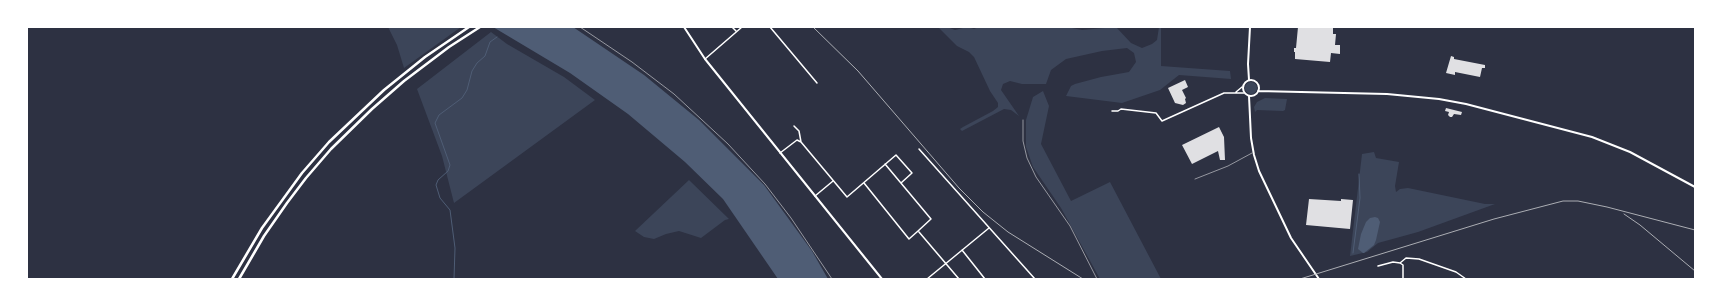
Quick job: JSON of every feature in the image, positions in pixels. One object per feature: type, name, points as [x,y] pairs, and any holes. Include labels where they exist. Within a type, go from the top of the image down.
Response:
[{"type":"highway","points":[[232,279],[262,228],[307,168],[329,142],[353,118],[398,78],[468,27]]},
{"type":"highway","points":[[239,279],[264,236],[306,178],[331,149],[372,109],[404,81],[449,47],[480,27]]},
{"type":"main road","points":[[684,27],[705,59],[882,279]]},
{"type":"main road","points":[[1249,80],[1248,64],[1250,27]]},
{"type":"main road","points":[[1249,80],[1257,82],[1259,87],[1258,91],[1254,95],[1249,96],[1244,93],[1242,87],[1244,82],[1249,80]]},
{"type":"main road","points":[[1258,91],[1387,94],[1439,99],[1466,104],[1592,137],[1630,152],[1695,187]]},
{"type":"main road","points":[[1249,96],[1249,125],[1253,152],[1262,178],[1285,226],[1319,279]]},
{"type":"street","points":[[732,27],[736,32]]},
{"type":"street","points":[[705,59],[742,27]]},
{"type":"street","points":[[770,27],[817,83]]},
{"type":"street","points":[[1236,92],[1242,87]]},
{"type":"street","points":[[1112,111],[1118,111],[1121,109],[1156,113],[1162,121],[1224,93],[1244,93]]},
{"type":"street","points":[[794,126],[799,131],[802,142],[847,198],[896,155],[912,173],[901,183]]},
{"type":"street","points":[[780,153],[797,140],[802,142]]},
{"type":"street","points":[[919,149],[1035,279]]},
{"type":"street","points":[[864,183],[909,238],[918,231],[931,219],[886,164]]},
{"type":"street","points":[[815,196],[833,181]]},
{"type":"street","points":[[927,279],[989,228]]},
{"type":"street","points":[[918,231],[959,279]]},
{"type":"street","points":[[962,250],[985,279]]},
{"type":"street","points":[[1400,263],[1406,258],[1419,259],[1456,272],[1466,279]]},
{"type":"street","points":[[1378,266],[1393,262],[1400,263],[1403,265],[1403,279]]},
{"type":"lane","points":[[1195,179],[1228,166],[1253,152]]},
{"type":"path","points":[[580,27],[632,62],[674,94],[728,144],[765,184],[791,218],[832,279]]},
{"type":"path","points":[[1023,120],[1023,141],[1027,158],[1036,177],[1070,226],[1097,279]]},
{"type":"shaded area","points":[[388,27],[461,27],[404,68],[397,45]]},
{"type":"shaded area","points":[[493,27],[573,27],[644,75],[699,120],[764,185],[812,251],[828,279],[778,279],[723,199],[685,162],[628,114],[570,73]]},
{"type":"shaded area","points":[[929,27],[947,27],[955,30],[967,27],[974,29],[979,27],[1067,27],[1082,30],[1116,27],[1131,43],[1142,48],[1157,40],[1159,27],[1161,27],[1161,66],[1230,71],[1231,79],[1179,75],[1160,90],[1122,103],[1066,96],[1071,86],[1075,84],[1129,72],[1136,62],[1134,53],[1127,48],[1102,51],[1066,59],[1051,70],[1046,84],[1022,84],[1010,81],[1003,84],[1001,90],[1019,116],[1011,110],[1004,109],[962,131],[960,129],[993,111],[998,107],[998,103],[990,91],[974,57],[969,52],[957,46],[939,28]]},
{"type":"shaded area","points":[[491,32],[507,44],[564,77],[595,100],[454,203],[442,156],[417,89]]},
{"type":"shaded area","points":[[1249,82],[1253,82],[1257,88],[1253,94],[1249,94],[1245,90],[1245,86]]},
{"type":"shaded area","points":[[1043,91],[1049,106],[1041,144],[1071,201],[1110,182],[1161,279],[1100,279],[1061,208],[1033,167],[1026,147],[1026,120],[1033,97]]},
{"type":"shaded area","points":[[1265,98],[1287,99],[1285,110],[1257,110],[1255,112],[1254,107],[1257,102]]},
{"type":"shaded area","points":[[1374,152],[1376,158],[1399,162],[1395,186],[1396,192],[1400,189],[1408,188],[1485,204],[1495,204],[1418,232],[1378,243],[1367,252],[1350,256],[1362,154]]},
{"type":"shaded area","points":[[689,180],[729,219],[725,220],[701,238],[679,231],[654,239],[644,237],[635,231]]},
{"type":"shaded area","points":[[1370,218],[1378,218],[1380,222],[1376,240],[1374,245],[1363,253],[1358,249],[1361,234],[1366,222]]},
{"type":"building","points":[[1298,27],[1333,27],[1333,34],[1336,34],[1335,45],[1340,45],[1340,54],[1331,53],[1330,62],[1295,59],[1294,48],[1296,48]]},
{"type":"building","points":[[1451,56],[1454,57],[1454,59],[1485,65],[1485,68],[1482,68],[1480,77],[1455,72],[1455,75],[1446,73]]},
{"type":"building","points":[[1185,80],[1188,87],[1182,90],[1186,98],[1186,103],[1183,105],[1175,103],[1168,88]]},
{"type":"building","points":[[1446,108],[1462,112],[1461,115],[1454,114],[1450,117],[1448,115],[1449,112],[1445,111]]},
{"type":"building","points":[[1219,127],[1224,137],[1225,160],[1220,160],[1218,151],[1192,164],[1182,145]]},
{"type":"building","points":[[1309,199],[1341,201],[1341,199],[1353,200],[1350,229],[1306,225]]},
{"type":"waterway","points":[[454,279],[455,248],[450,210],[440,198],[436,185],[438,180],[448,171],[450,165],[435,123],[439,115],[462,98],[467,90],[472,71],[477,63],[485,56],[490,42],[497,37]]},
{"type":"waterway","points":[[1353,253],[1360,198],[1359,174]]},
{"type":"railway","points":[[813,27],[858,71],[959,188],[983,212],[1008,232],[1083,279]]},
{"type":"railway","points":[[1300,279],[1494,219],[1563,201],[1578,201],[1607,207],[1695,230]]},
{"type":"railway","points":[[1624,214],[1640,225],[1695,271]]}]
